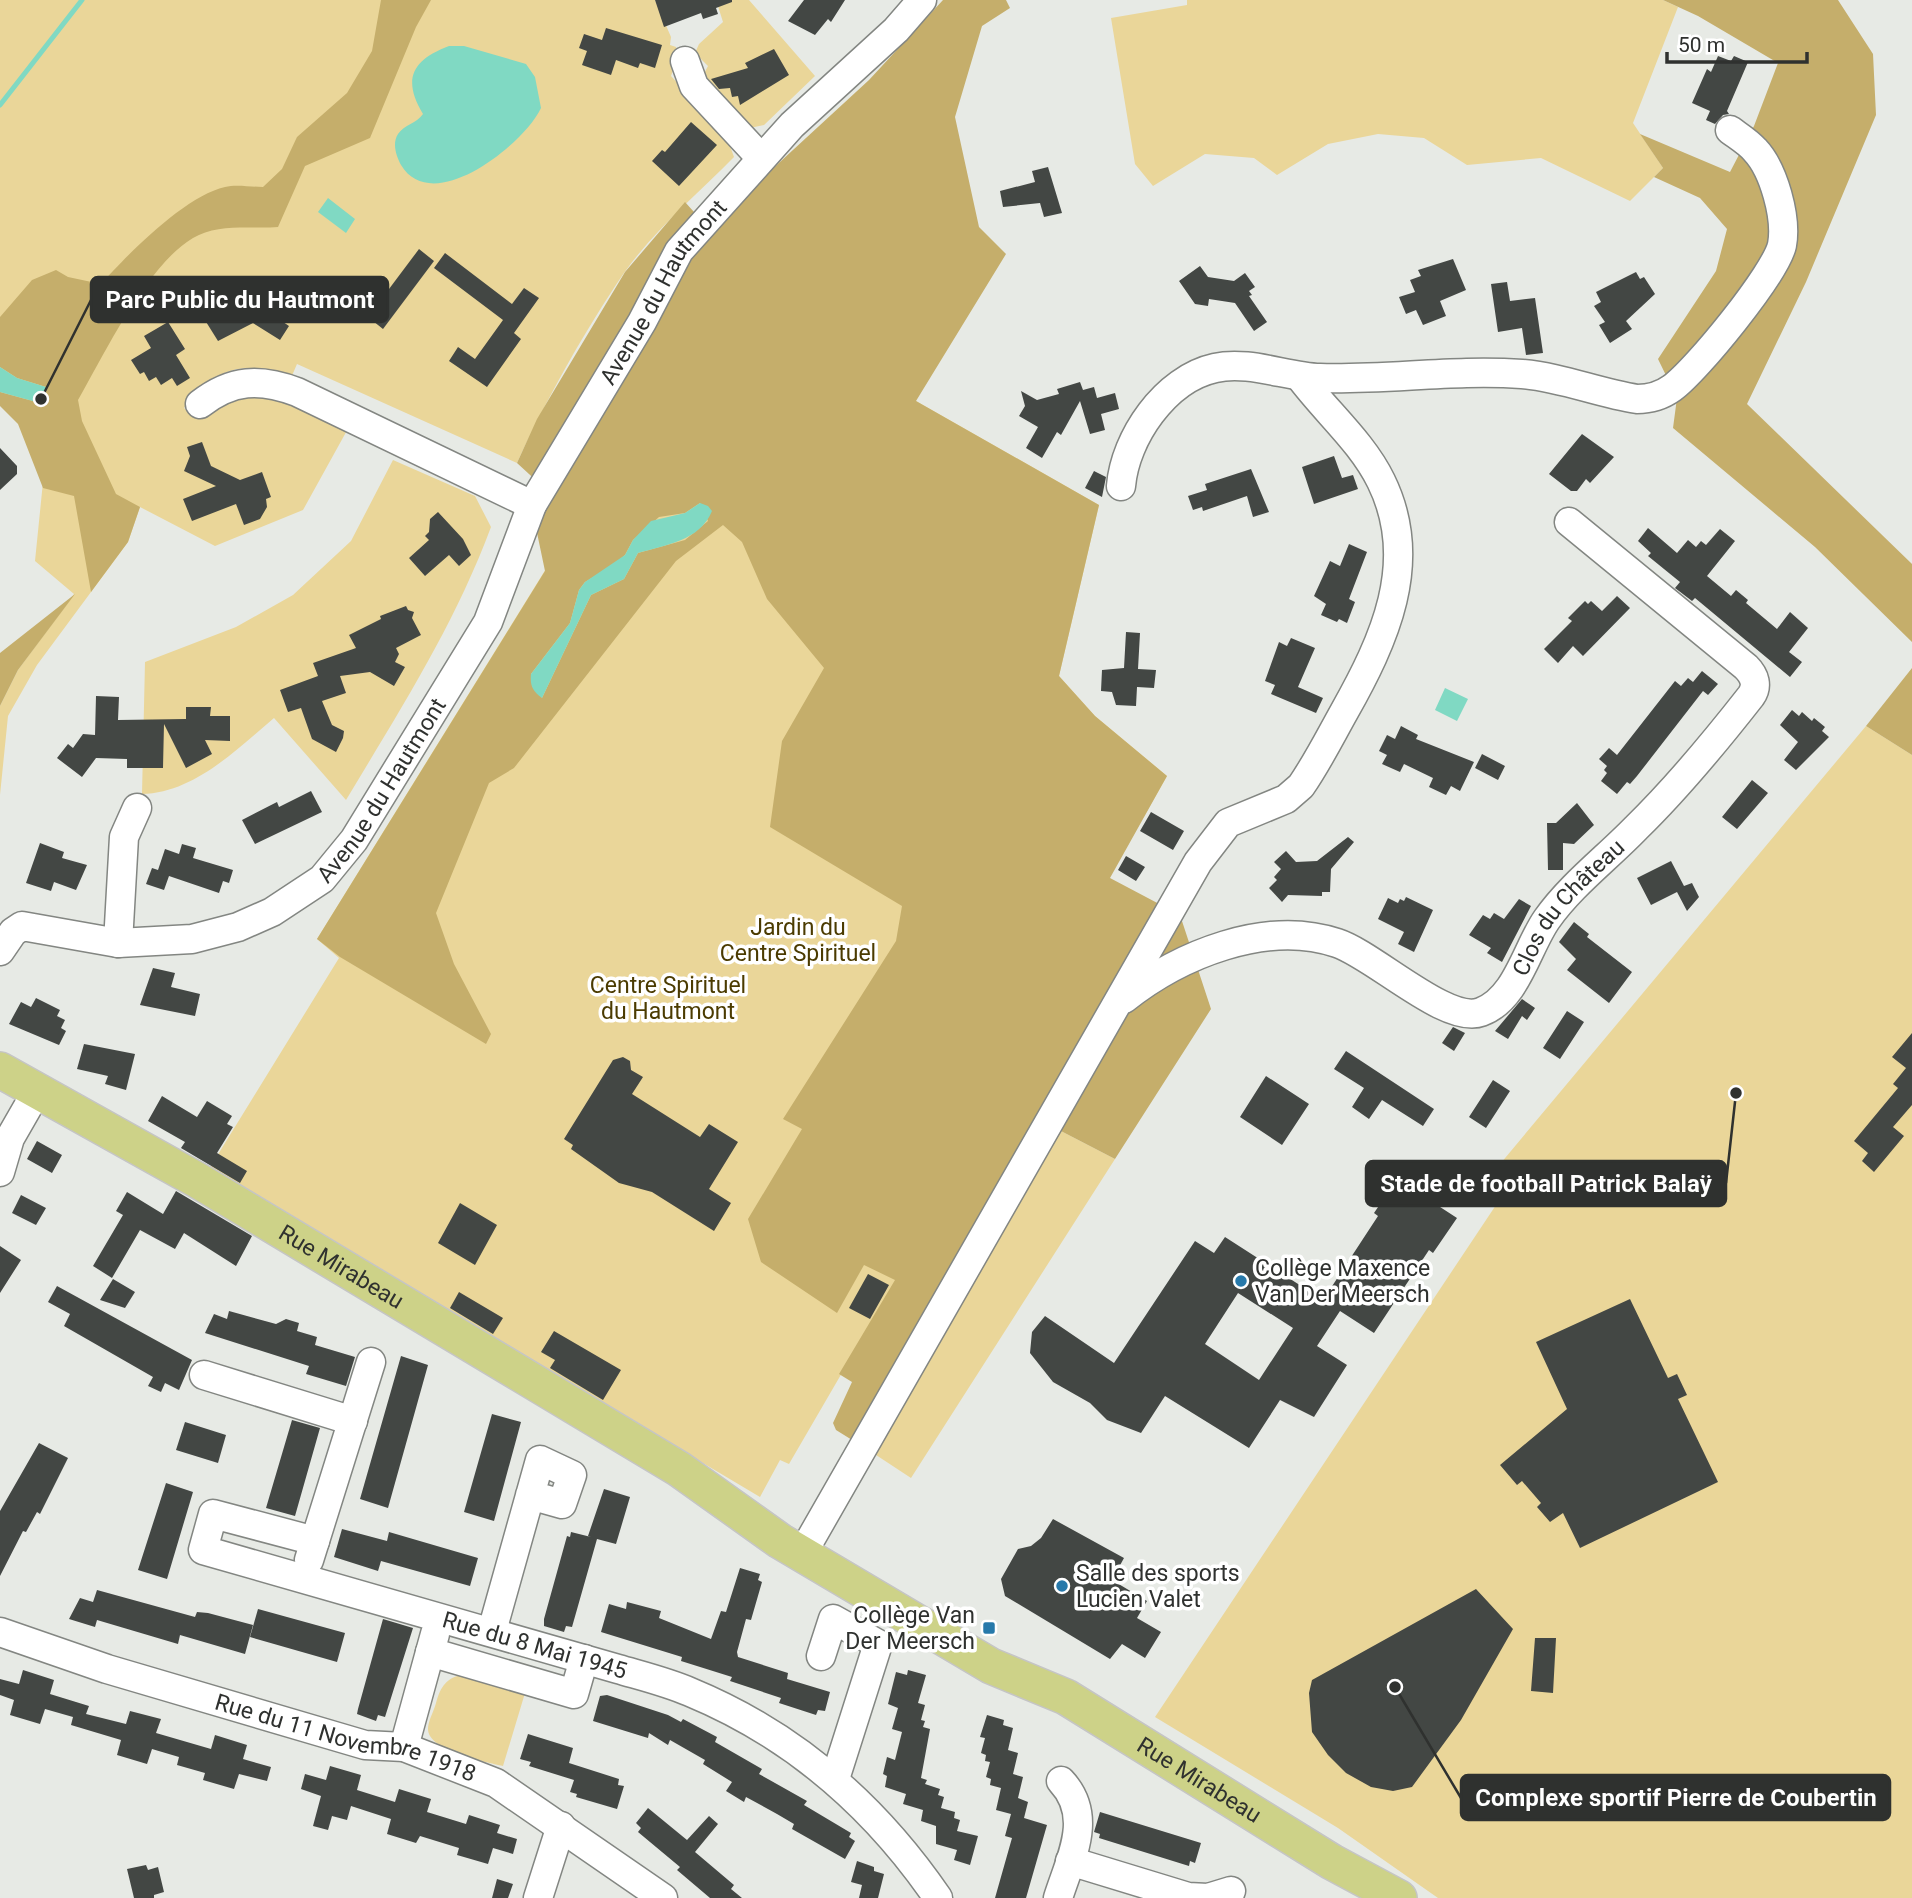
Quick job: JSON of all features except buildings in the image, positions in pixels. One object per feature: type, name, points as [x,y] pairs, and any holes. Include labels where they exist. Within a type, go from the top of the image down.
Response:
[{"type":"main road","name":"Rue Mirabeau","points":[[0,1070],[197,1180],[679,1469],[991,1666],[1066,1697],[1332,1862],[1399,1898]]},
{"type":"main road","name":"Rue Mirabeau","points":[[1332,1862],[1376,1898]]},
{"type":"street","name":"Avenue du Hautmont","points":[[4,934],[22,926],[33,925],[75,937],[118,943],[176,942],[222,932],[279,909],[322,879],[349,846],[488,622],[532,505],[642,322],[679,251],[792,125],[896,30],[922,0]]},
{"type":"street","points":[[685,61],[694,86],[761,158]]},
{"type":"street","points":[[1121,486],[1131,446],[1151,414],[1171,392],[1192,377],[1215,368],[1230,367],[1300,377],[1507,373],[1545,377],[1637,399],[1653,398],[1669,390],[1691,371],[1768,275],[1782,247],[1783,213],[1765,166],[1754,148],[1730,130]]},
{"type":"street","points":[[806,1547],[1198,862],[1218,834],[1237,817],[1286,799],[1308,775],[1358,686],[1392,610],[1399,576],[1399,548],[1386,493],[1368,458],[1300,377]]},
{"type":"street","points":[[200,404],[233,385],[268,382],[322,404],[532,505]]},
{"type":"street","name":"Clos du Château","points":[[1116,1005],[1151,981],[1197,957],[1247,940],[1276,936],[1320,939],[1348,947],[1457,1014],[1480,1013],[1504,995],[1555,908],[1650,815],[1697,763],[1751,696],[1755,687],[1754,676],[1746,667],[1569,522]]},
{"type":"street","points":[[118,943],[124,836],[137,808]]},
{"type":"street","points":[[0,1172],[10,1138],[37,1091]]},
{"type":"street","points":[[303,1578],[371,1362]]},
{"type":"street","points":[[204,1375],[352,1421]]},
{"type":"street","points":[[492,1632],[530,1495]]},
{"type":"street","name":"Rue du 8 Mai 1945","points":[[315,1541],[213,1514],[203,1550],[584,1659],[687,1690],[718,1704],[776,1737],[835,1779],[897,1842],[935,1897]]},
{"type":"street","points":[[404,1747],[439,1617]]},
{"type":"street","points":[[821,1656],[833,1619],[878,1644],[835,1779]]},
{"type":"street","name":"Rue du 11 Novembre 1918","points":[[0,1632],[107,1669],[365,1745],[404,1747],[496,1783],[663,1898]]},
{"type":"street","points":[[430,1651],[574,1694],[584,1659]]},
{"type":"street","points":[[1058,1898],[1079,1827],[1079,1810],[1060,1781]]},
{"type":"street","points":[[538,1898],[561,1826]]},
{"type":"street","points":[[1070,1861],[1188,1897],[1208,1898],[1231,1891]]},
{"type":"green space","points":[[0,0],[655,0],[671,37],[670,45],[676,47],[678,56],[671,76],[726,135],[734,157],[663,227],[624,273],[567,366],[517,463],[297,364],[291,378],[274,372],[245,368],[219,375],[207,383],[184,408],[198,419],[217,400],[249,386],[350,425],[303,510],[215,546],[140,507],[128,542],[37,665],[8,716],[0,795],[0,706],[18,670],[74,594],[35,561],[50,413],[0,397]]},
{"type":"green space","points":[[716,0],[749,0],[815,76],[764,125],[745,129],[700,81],[708,66],[695,53],[699,44],[723,22]]},
{"type":"green space","points":[[1187,0],[1663,0],[1678,7],[1633,123],[1663,168],[1630,201],[1541,158],[1467,165],[1424,138],[1378,134],[1328,144],[1277,175],[1254,158],[1205,154],[1153,186],[1135,164],[1111,18],[1187,5]]},
{"type":"green space","name":"Centre Spirituel du Hautmont","points":[[719,289],[1099,505],[1059,676],[1095,716],[1167,776],[1109,878],[896,1280],[789,1464],[780,1460],[760,1497],[209,1169],[339,958],[317,939]]},
{"type":"green space","points":[[393,460],[475,496],[491,527],[443,633],[346,800],[274,718],[230,755],[197,778],[161,792],[142,794],[145,662],[236,627],[293,595],[351,541]]},
{"type":"green space","points":[[1866,726],[1912,755],[1912,1898],[1438,1898],[1338,1828],[1155,1717],[1498,1202],[1480,1188]]},
{"type":"green space","points":[[1059,1130],[1115,1159],[911,1478],[873,1453]]},
{"type":"green space","points":[[464,1674],[525,1693],[503,1766],[459,1754],[437,1744],[431,1737],[429,1723],[442,1687],[449,1680]]},
{"type":"shaded area","points":[[381,0],[431,0],[416,27],[370,138],[305,166],[278,227],[213,230],[193,238],[176,251],[159,268],[128,312],[78,400],[82,421],[116,494],[140,507],[128,542],[91,592],[74,496],[43,488],[18,424],[0,406],[0,392],[40,403],[46,387],[17,378],[0,367],[0,317],[32,280],[56,270],[68,277],[101,284],[142,242],[193,202],[225,187],[263,187],[282,169],[297,137],[347,93],[372,51]]},
{"type":"shaded area","points":[[943,0],[1006,0],[1010,8],[982,26],[955,117],[979,227],[1006,254],[916,401],[1099,505],[1059,676],[1095,716],[1167,776],[1110,878],[1180,915],[1211,1009],[1115,1159],[1059,1130],[873,1453],[836,1430],[833,1423],[852,1382],[839,1374],[895,1280],[864,1265],[837,1313],[761,1262],[748,1219],[802,1129],[783,1119],[896,941],[902,906],[770,827],[782,741],[824,668],[767,599],[742,542],[723,525],[676,561],[514,768],[489,783],[436,913],[454,964],[491,1034],[486,1044],[340,957],[317,939],[545,571],[536,528],[553,496],[517,463],[537,419],[625,272],[685,202],[712,232],[757,183],[869,80]],"holes":[[[700,503],[708,521],[685,540],[638,553],[624,579],[591,595],[542,698],[531,674],[570,623],[579,590],[585,582],[614,565],[625,555],[633,540],[659,517],[685,513]]]},
{"type":"shaded area","points":[[1663,0],[1838,0],[1873,54],[1876,115],[1806,282],[1747,404],[1912,564],[1912,642],[1815,547],[1673,428],[1677,398],[1658,359],[1716,271],[1727,229],[1700,198],[1654,177],[1663,168],[1640,134],[1730,172],[1754,126],[1778,63],[1698,16]]},
{"type":"shaded area","points":[[449,46],[464,46],[526,64],[535,77],[541,108],[517,139],[477,170],[455,179],[434,183],[416,179],[401,165],[396,154],[395,141],[401,131],[423,114],[413,91],[414,72],[426,58]]},
{"type":"shaded area","points":[[328,198],[355,219],[346,233],[318,212]]},
{"type":"shaded area","points":[[0,367],[17,378],[46,387],[46,399],[40,403],[0,392]]},
{"type":"shaded area","points":[[700,503],[712,511],[699,529],[681,540],[638,553],[624,579],[591,595],[542,698],[536,693],[532,688],[531,674],[570,623],[579,590],[585,582],[625,555],[633,540],[651,521],[685,513]]},
{"type":"shaded area","points":[[75,594],[18,670],[0,706],[0,653]]},
{"type":"shaded area","points":[[1912,668],[1912,755],[1866,726]]},
{"type":"shaded area","points":[[1445,688],[1468,699],[1457,721],[1435,710]]},
{"type":"waterway","points":[[0,105],[82,0]]},
{"type":"place","name":"Parc Public du Hautmont","points":[[41,399]]},
{"type":"place","name":"Stade de football Patrick Balaÿ","points":[[1736,1093]]},
{"type":"place","name":"Collège Maxence Van Der Meersch","points":[[1241,1281]]},
{"type":"place","name":"Salle des sports Lucien Valet","points":[[1062,1586]]},
{"type":"place","name":"Collège Van Der Meersch","points":[[989,1628]]},
{"type":"place","name":"Complexe sportif Pierre de Coubertin","points":[[1395,1687]]},
{"type":"park label","name":"Jardin du Centre Spirituel","points":[[798,940]]}]
